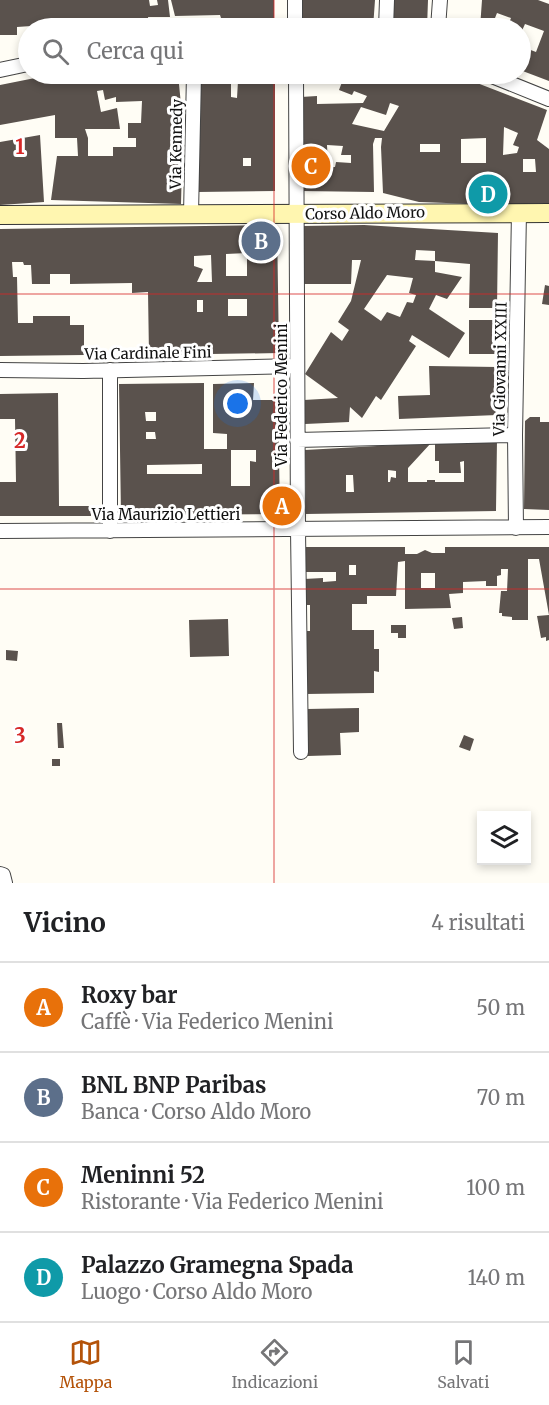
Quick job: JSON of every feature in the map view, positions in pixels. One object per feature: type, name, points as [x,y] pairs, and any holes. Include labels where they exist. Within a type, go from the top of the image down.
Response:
[{"type":"street","points":[[295,0],[295,18]]},
{"type":"street","points":[[386,18],[387,0]]},
{"type":"street","points":[[439,18],[440,0]]},
{"type":"street","points":[[0,70],[18,66]]},
{"type":"street","name":"Via Kennedy","points":[[191,214],[194,84]]},
{"type":"street","name":"Via Federico Menini","points":[[296,84],[301,752]]},
{"type":"street","points":[[512,84],[549,99]]},
{"type":"street","name":"Via Giovanni XXIII","points":[[516,528],[515,435],[519,212]]},
{"type":"street","name":"Corso Aldo Moro","points":[[0,215],[549,213]]},
{"type":"street","name":"Via Cardinale Fini","points":[[0,370],[297,366]]},
{"type":"street","points":[[110,370],[110,531]]},
{"type":"street","points":[[297,440],[515,435]]},
{"type":"street","name":"Via Maurizio Lettieri","points":[[0,531],[549,527]]},
{"type":"street","points":[[0,874],[3,875],[5,883]]},
{"type":"building","points":[[0,0],[149,0],[150,6],[158,5],[157,0],[168,0],[170,17],[18,18],[17,35],[0,35]]},
{"type":"building","points":[[171,0],[274,0],[274,18],[221,18],[220,15],[175,16]]},
{"type":"building","points":[[299,0],[375,0],[374,18],[299,18]]},
{"type":"building","points":[[390,0],[428,0],[427,18],[389,18]]},
{"type":"building","points":[[482,0],[538,0],[549,4],[549,81],[531,74],[531,50],[536,52],[544,31],[531,26],[531,18],[511,18],[497,13],[495,18],[481,18]]},
{"type":"building","points":[[18,81],[18,84],[179,84],[183,125],[181,204],[51,200],[57,156],[78,156],[77,138],[55,138],[55,115],[0,125],[0,85]],"holes":[[[103,90],[105,100],[116,97],[116,102],[142,101],[141,123],[128,123],[128,138],[136,138],[136,147],[113,147],[113,156],[88,156],[88,138],[85,129],[120,129],[117,108],[101,112],[97,91]]]},
{"type":"building","points":[[197,84],[231,84],[231,97],[237,98],[238,84],[275,84],[275,191],[197,192]],"holes":[[[243,158],[251,158],[251,166],[243,166]]]},
{"type":"building","points":[[341,84],[480,84],[547,110],[537,140],[549,149],[549,203],[501,205],[419,202],[383,193],[382,138],[375,138],[373,144],[374,192],[302,191],[301,97],[317,96],[317,104],[363,103],[367,96],[354,91],[352,95],[339,90]],"holes":[[[390,103],[399,106],[384,131],[352,124],[361,107],[386,115]],[[504,127],[518,133],[513,145],[519,147],[517,153],[503,155]],[[486,138],[486,163],[461,163],[461,139]],[[420,144],[440,144],[440,152],[420,152]],[[327,145],[343,146],[341,155],[351,155],[351,163],[336,162],[335,167],[328,167]],[[523,159],[535,159],[536,172],[523,172]]]},
{"type":"building","points":[[40,135],[44,202],[0,205],[0,142]]},
{"type":"building","points":[[277,225],[279,353],[149,355],[148,292],[132,293],[132,283],[70,284],[70,274],[50,274],[50,284],[32,284],[31,265],[12,262],[13,277],[17,277],[18,323],[33,323],[33,316],[70,316],[70,325],[84,325],[84,355],[0,356],[0,229]],"holes":[[[247,253],[247,276],[226,276],[226,254]],[[211,255],[212,282],[197,282],[203,269],[194,266],[194,256]],[[228,299],[247,299],[247,316],[228,316]],[[197,300],[203,300],[203,312],[197,312]]]},
{"type":"building","points":[[364,225],[498,233],[497,308],[469,308],[470,264],[435,261],[435,272],[462,277],[447,299],[436,295],[429,309],[465,333],[449,358],[412,335],[409,341],[416,346],[381,400],[376,396],[362,418],[350,407],[349,422],[305,424],[304,400],[338,398],[305,374],[331,332],[342,341],[349,330],[338,322],[351,301],[361,260],[352,260],[351,284],[303,284],[303,226]],"holes":[[[416,250],[435,251],[435,261],[415,260]],[[387,275],[413,278],[409,293],[416,295],[413,303],[407,302],[400,317],[387,312],[381,321],[364,309]]]},
{"type":"building","points":[[545,285],[549,286],[549,305],[542,304]]},
{"type":"building","points":[[469,320],[497,320],[497,354],[469,354]]},
{"type":"building","points":[[429,366],[497,367],[497,415],[399,419],[398,396],[430,395]]},
{"type":"building","points":[[204,383],[204,449],[227,449],[227,434],[213,433],[213,384],[254,383],[253,400],[278,400],[280,514],[121,515],[119,384]],"holes":[[[145,412],[156,412],[156,421],[146,421]],[[146,432],[155,432],[156,439],[146,439]],[[231,450],[256,450],[256,462],[250,461],[250,486],[231,486]],[[202,464],[202,474],[147,474],[147,465]]]},
{"type":"building","points":[[58,393],[59,506],[91,506],[91,516],[0,516],[0,482],[16,482],[15,419],[0,419],[0,394]]},
{"type":"building","points":[[530,417],[540,417],[540,422],[549,422],[549,510],[524,509],[525,421]]},
{"type":"building","points":[[497,440],[496,511],[306,514],[305,450],[431,443],[408,468],[408,482],[435,480],[435,482],[464,482],[464,461],[460,462],[461,473],[439,473],[439,461],[435,461],[435,443]],"holes":[[[388,470],[396,471],[396,478],[391,477],[390,482],[388,482]],[[346,475],[353,475],[354,492],[346,492]]]},
{"type":"building","points":[[303,547],[405,547],[405,554],[417,554],[425,550],[432,553],[445,553],[445,547],[549,547],[549,615],[539,559],[528,559],[528,620],[512,620],[512,617],[502,616],[502,613],[499,613],[501,591],[507,591],[508,569],[501,569],[501,575],[497,576],[497,586],[486,586],[486,581],[463,582],[463,593],[449,594],[451,608],[405,609],[405,561],[398,562],[396,596],[367,596],[367,604],[352,604],[352,630],[374,630],[374,649],[379,649],[379,672],[374,671],[374,693],[306,694],[305,631],[310,631],[310,605],[305,605],[304,579],[323,578],[323,582],[336,581],[336,572],[304,572]],"holes":[[[349,565],[356,565],[356,575],[349,575]],[[421,573],[435,573],[435,588],[421,588]]]},
{"type":"building","points":[[549,615],[549,640],[546,641],[546,637],[541,638],[537,616]]},
{"type":"building","points":[[462,617],[463,628],[454,629],[452,618]]},
{"type":"building","points":[[228,619],[229,656],[190,657],[189,620]]},
{"type":"building","points":[[391,625],[406,625],[406,638],[398,638],[398,633],[391,633]]},
{"type":"building","points":[[6,650],[18,651],[17,661],[6,660]]},
{"type":"building","points":[[359,708],[359,732],[340,733],[341,755],[308,756],[307,709]]},
{"type":"building","points":[[57,723],[62,723],[64,748],[58,748]]},
{"type":"building","points":[[464,735],[474,739],[470,751],[459,747]]},
{"type":"building","points":[[52,759],[60,759],[60,766],[52,766]]},
{"type":"place","name":"Meninni 52","points":[[311,166]]},
{"type":"place","name":"Palazzo Gramegna Spada","points":[[488,194]]},
{"type":"place","name":"BNL BNP Paribas","points":[[261,241]]},
{"type":"place","name":"Roxy bar","points":[[282,506]]}]
